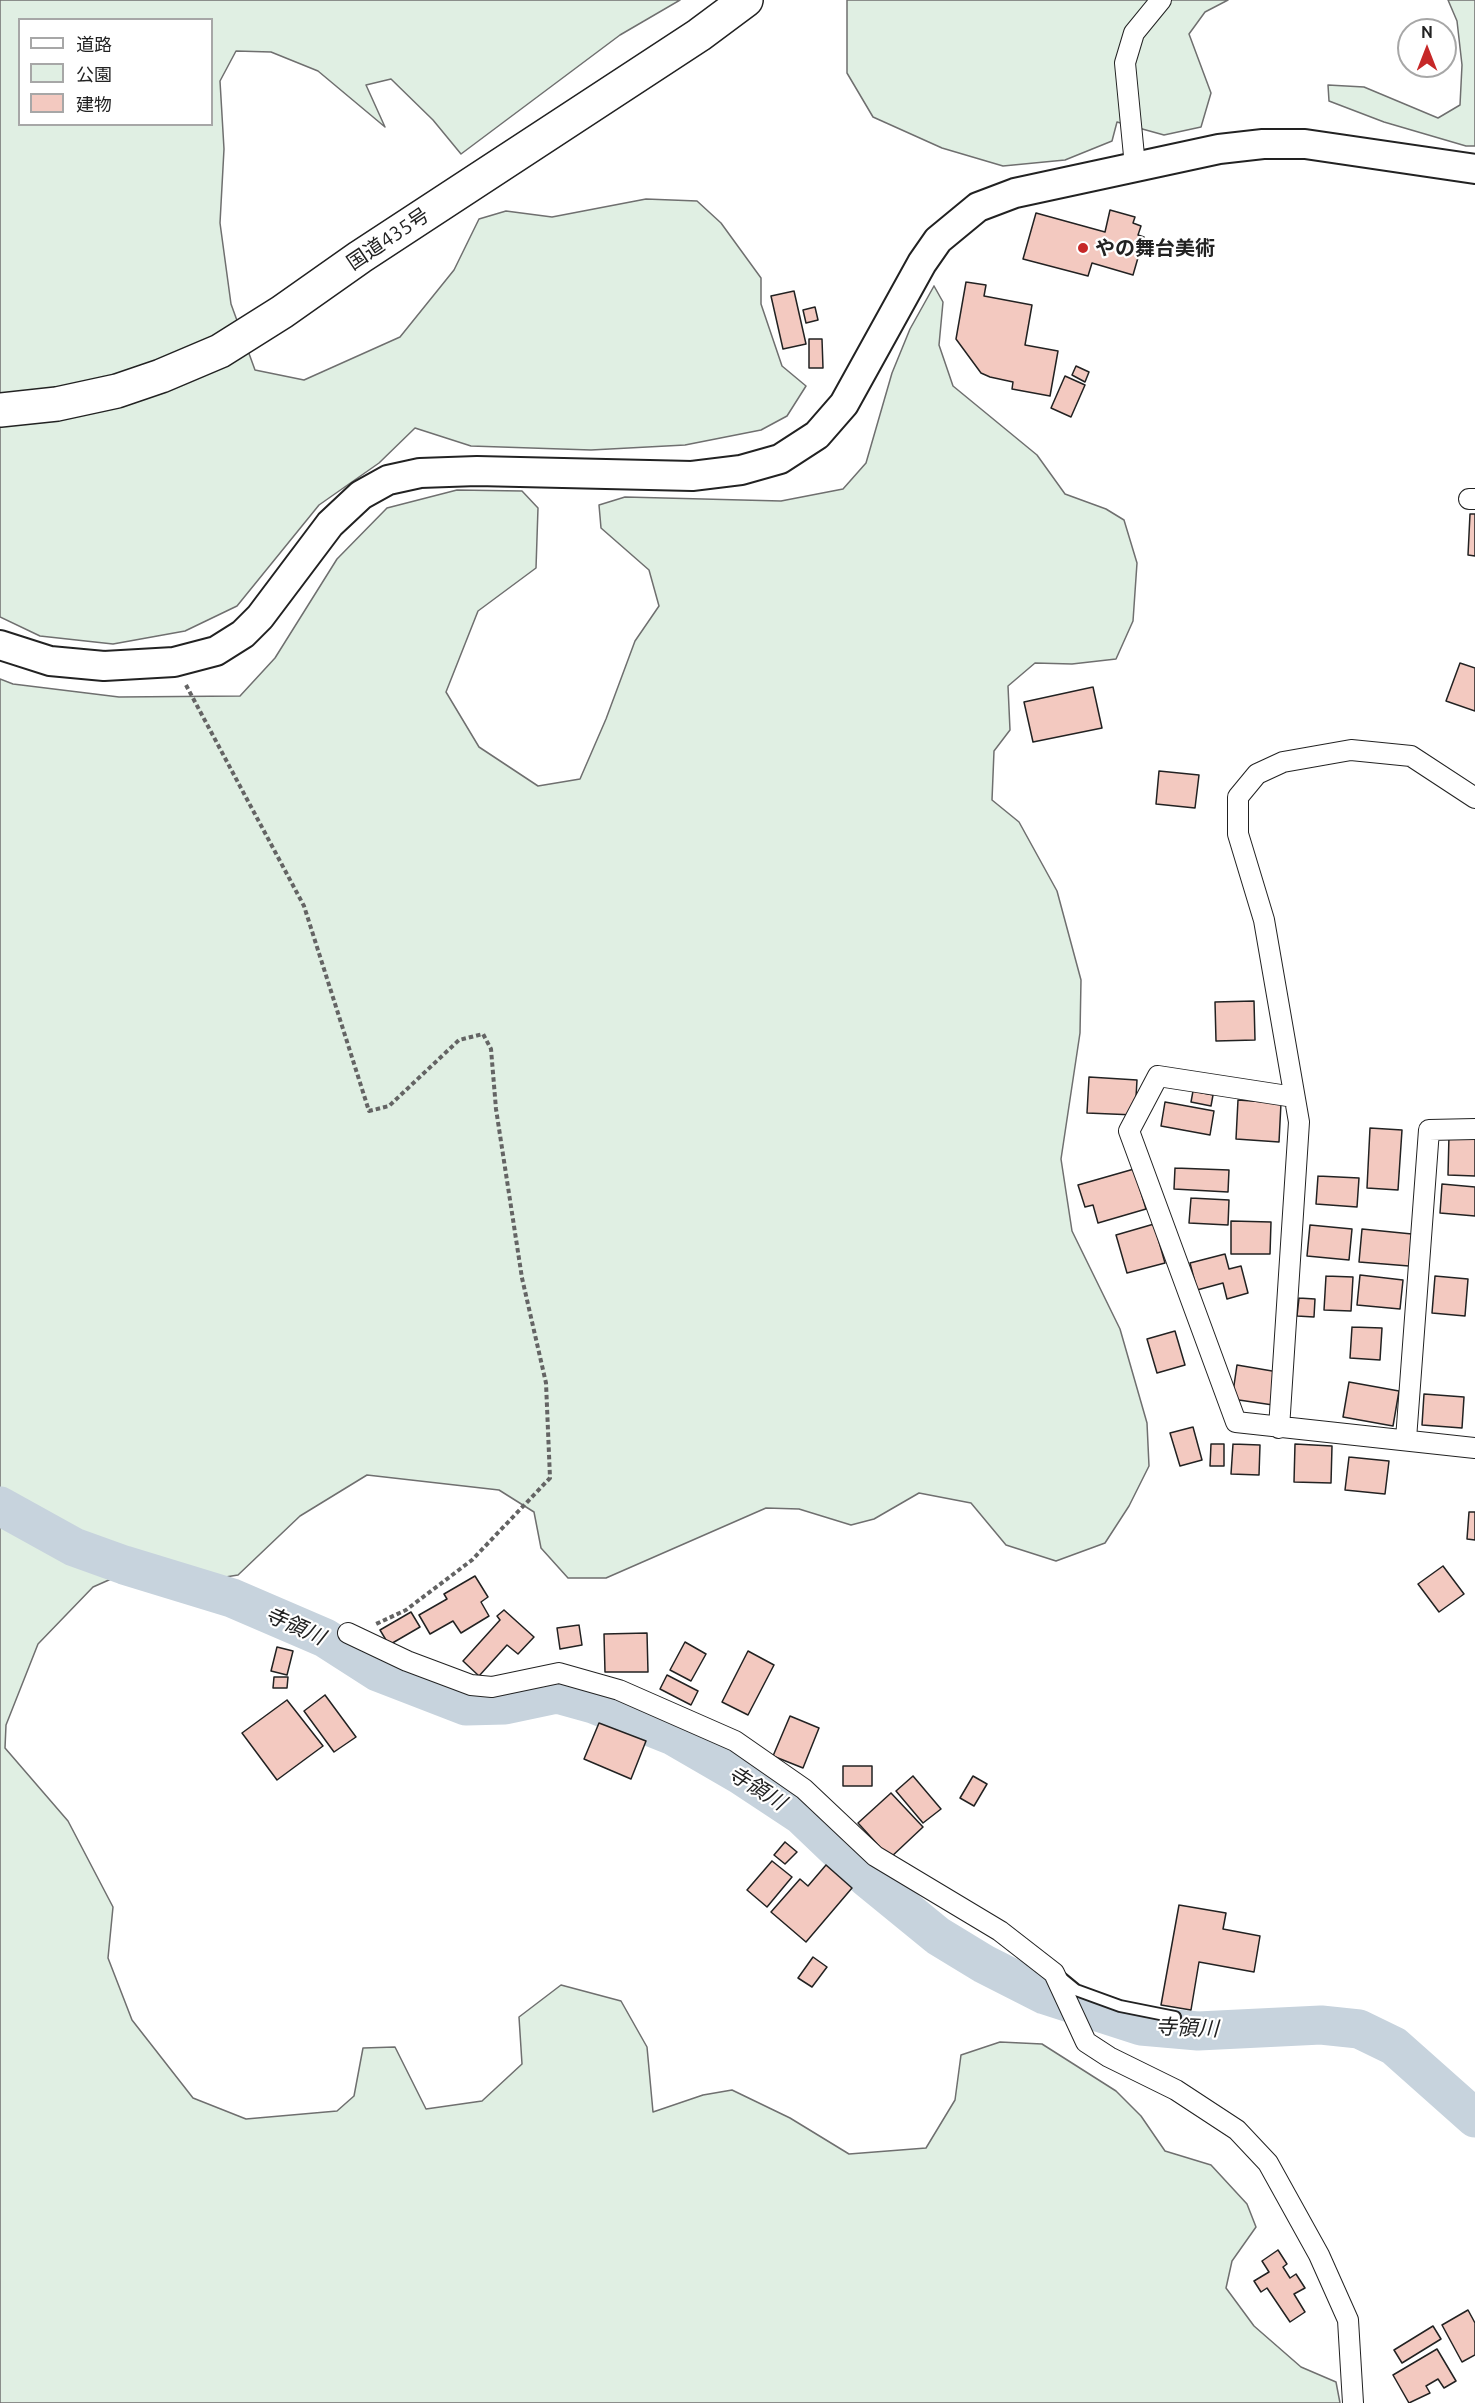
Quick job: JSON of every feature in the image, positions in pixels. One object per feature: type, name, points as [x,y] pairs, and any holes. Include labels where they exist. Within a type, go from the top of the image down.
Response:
[{"type":"highway","name":"国道435号","points":[[0,410],[57,404],[117,391],[162,376],[220,351],[699,35],[746,0]]},
{"type":"street","points":[[1136,166],[1125,63],[1134,33],[1161,0]]},
{"type":"street","points":[[0,645],[50,661],[104,666],[174,662],[216,651],[243,634],[260,617],[330,524],[361,495],[388,480],[420,473],[477,471],[692,476],[741,470],[780,459],[818,435],[844,404],[922,263],[938,240],[978,207],[1015,194],[1219,149],[1263,144],[1305,144],[1475,169]]},
{"type":"street","points":[[1279,1428],[1299,1122],[1264,920],[1238,834],[1238,797],[1257,774],[1283,762],[1351,750],[1411,756],[1475,798]]},
{"type":"street","points":[[1294,1097],[1158,1076],[1129,1131],[1236,1422],[1475,1448]]},
{"type":"street","points":[[1406,1439],[1429,1130],[1475,1129]]},
{"type":"street","points":[[355,1636],[407,1661],[471,1685],[492,1687],[560,1673],[619,1690],[735,1741],[804,1789],[875,1856],[1000,1931],[1056,1977],[1086,2042],[1109,2057],[1176,2090],[1237,2130],[1268,2163],[1319,2255],[1348,2320],[1353,2403]]},
{"type":"lane","points":[[1056,1977],[1076,1990],[1120,2006],[1175,2017]]},
{"type":"path","points":[[174,662],[304,906],[369,1111],[389,1106],[459,1040],[483,1034],[491,1049],[496,1109],[522,1278],[546,1383],[550,1478],[472,1560],[406,1610],[355,1636]]},
{"type":"green space","points":[[0,0],[680,0],[620,35],[461,154],[433,120],[391,79],[366,85],[385,127],[318,71],[271,52],[236,51],[220,81],[224,149],[220,223],[231,304],[255,370],[304,380],[400,337],[454,270],[479,219],[506,211],[552,217],[646,199],[697,201],[721,223],[761,278],[761,304],[782,366],[806,386],[787,416],[761,430],[685,445],[591,450],[471,446],[415,428],[379,463],[319,505],[237,606],[185,631],[113,644],[40,636],[0,617]]},
{"type":"green space","points":[[847,0],[1228,0],[1205,12],[1189,34],[1211,93],[1201,127],[1164,135],[1117,122],[1112,141],[1065,160],[1003,166],[942,148],[873,117],[847,73]]},
{"type":"green space","points":[[1448,0],[1475,0],[1475,146],[1466,146],[1384,122],[1329,101],[1328,85],[1364,87],[1438,118],[1460,105],[1462,65],[1456,18]]},
{"type":"green space","points":[[934,286],[943,302],[939,345],[953,386],[1037,455],[1065,494],[1106,509],[1124,520],[1137,563],[1133,621],[1116,659],[1072,664],[1035,663],[1008,686],[1010,730],[994,751],[992,800],[1019,822],[1057,891],[1081,980],[1080,1033],[1061,1159],[1072,1231],[1120,1329],[1147,1423],[1149,1466],[1129,1506],[1105,1543],[1056,1561],[1006,1545],[971,1503],[919,1493],[874,1519],[851,1525],[799,1509],[766,1508],[606,1578],[568,1578],[541,1548],[534,1512],[499,1490],[367,1475],[300,1516],[238,1575],[207,1580],[145,1564],[93,1587],[38,1644],[6,1725],[5,1748],[68,1821],[113,1907],[108,1958],[132,2020],[193,2098],[246,2119],[337,2111],[354,2096],[363,2048],[395,2047],[426,2109],[482,2101],[522,2064],[519,2017],[561,1985],[621,2001],[647,2047],[653,2112],[703,2095],[732,2090],[790,2118],[849,2154],[926,2148],[955,2100],[961,2055],[1000,2042],[1042,2044],[1116,2091],[1141,2116],[1165,2151],[1211,2165],[1247,2204],[1256,2227],[1232,2261],[1226,2288],[1254,2326],[1301,2367],[1336,2382],[1340,2403],[0,2403],[0,679],[13,684],[119,697],[240,696],[275,658],[337,559],[387,508],[457,490],[522,491],[538,508],[536,568],[478,611],[446,692],[479,747],[538,786],[580,779],[606,719],[635,641],[659,606],[649,570],[601,528],[599,505],[625,497],[781,501],[843,489],[866,463],[892,373],[910,329]]},
{"type":"building","name":"やの舞台美術","points":[[1110,210],[1135,217],[1133,223],[1141,226],[1138,235],[1144,237],[1133,275],[1092,263],[1088,276],[1023,259],[1036,213],[1105,232]]},
{"type":"building","points":[[966,282],[986,285],[984,296],[1032,305],[1025,345],[1058,351],[1050,396],[1012,389],[1013,382],[981,373],[956,339]]},
{"type":"building","points":[[794,291],[806,344],[783,349],[771,296]]},
{"type":"building","points":[[815,307],[818,320],[806,323],[803,310]]},
{"type":"building","points":[[809,339],[822,339],[823,368],[809,368]]},
{"type":"building","points":[[1076,366],[1089,372],[1085,382],[1072,375]]},
{"type":"building","points":[[1065,376],[1085,385],[1071,417],[1051,408]]},
{"type":"building","points":[[1470,514],[1475,514],[1475,556],[1468,555]]},
{"type":"building","points":[[1460,663],[1475,668],[1475,711],[1446,701]]},
{"type":"building","points":[[1093,687],[1102,728],[1033,742],[1024,702]]},
{"type":"building","points":[[1159,771],[1199,775],[1195,808],[1156,804]]},
{"type":"building","points":[[1254,1001],[1255,1040],[1216,1041],[1215,1002]]},
{"type":"building","points":[[1089,1077],[1137,1080],[1135,1115],[1087,1113]]},
{"type":"building","points":[[1193,1091],[1213,1095],[1211,1106],[1191,1102]]},
{"type":"building","points":[[1238,1100],[1281,1103],[1279,1142],[1236,1139]]},
{"type":"building","points":[[1165,1102],[1214,1111],[1210,1135],[1161,1126]]},
{"type":"building","points":[[1370,1128],[1402,1130],[1398,1190],[1367,1188]]},
{"type":"building","points":[[1449,1135],[1475,1135],[1475,1176],[1448,1175]]},
{"type":"building","points":[[1175,1168],[1229,1170],[1228,1192],[1174,1189]]},
{"type":"building","points":[[1134,1169],[1146,1209],[1098,1223],[1093,1205],[1085,1207],[1078,1185]]},
{"type":"building","points":[[1318,1176],[1359,1178],[1357,1207],[1316,1204]]},
{"type":"building","points":[[1442,1184],[1475,1187],[1475,1216],[1440,1213]]},
{"type":"building","points":[[1191,1198],[1229,1200],[1228,1225],[1189,1223]]},
{"type":"building","points":[[1231,1221],[1271,1222],[1270,1254],[1231,1254]]},
{"type":"building","points":[[1154,1224],[1165,1263],[1127,1273],[1116,1235]]},
{"type":"building","points":[[1310,1225],[1352,1229],[1349,1260],[1307,1256]]},
{"type":"building","points":[[1362,1229],[1412,1234],[1409,1266],[1359,1262]]},
{"type":"building","points":[[1225,1254],[1229,1269],[1241,1266],[1248,1293],[1227,1299],[1223,1283],[1197,1290],[1190,1263]]},
{"type":"building","points":[[1360,1275],[1403,1280],[1400,1309],[1357,1305]]},
{"type":"building","points":[[1326,1276],[1353,1277],[1351,1311],[1324,1310]]},
{"type":"building","points":[[1435,1276],[1468,1279],[1465,1316],[1432,1313]]},
{"type":"building","points":[[1299,1298],[1315,1299],[1314,1317],[1297,1316]]},
{"type":"building","points":[[1352,1327],[1382,1328],[1380,1360],[1350,1358]]},
{"type":"building","points":[[1175,1331],[1185,1365],[1157,1373],[1147,1339]]},
{"type":"building","points":[[1237,1365],[1278,1372],[1273,1405],[1232,1399]]},
{"type":"building","points":[[1349,1382],[1399,1391],[1393,1426],[1343,1417]]},
{"type":"building","points":[[1424,1394],[1464,1397],[1462,1428],[1422,1425]]},
{"type":"building","points":[[1193,1427],[1202,1460],[1180,1466],[1170,1433]]},
{"type":"building","points":[[1211,1444],[1224,1444],[1224,1466],[1210,1466]]},
{"type":"building","points":[[1233,1444],[1260,1445],[1259,1475],[1231,1474]]},
{"type":"building","points":[[1295,1444],[1332,1446],[1331,1483],[1294,1482]]},
{"type":"building","points":[[1349,1457],[1389,1461],[1385,1494],[1345,1490]]},
{"type":"building","points":[[1469,1512],[1475,1512],[1475,1540],[1467,1539]]},
{"type":"building","points":[[1443,1566],[1464,1594],[1439,1612],[1418,1584]]},
{"type":"building","points":[[475,1576],[488,1597],[481,1602],[489,1616],[461,1633],[453,1621],[430,1634],[419,1615],[447,1599],[444,1594]]},
{"type":"building","points":[[504,1610],[534,1637],[518,1654],[507,1645],[479,1676],[463,1661],[500,1620],[497,1616]]},
{"type":"building","points":[[411,1612],[420,1627],[389,1645],[380,1630]]},
{"type":"building","points":[[579,1625],[582,1645],[560,1649],[557,1628]]},
{"type":"building","points":[[647,1633],[648,1672],[605,1672],[604,1634]]},
{"type":"building","points":[[685,1642],[706,1654],[691,1681],[670,1670]]},
{"type":"building","points":[[277,1647],[293,1651],[287,1675],[271,1671]]},
{"type":"building","points":[[748,1651],[774,1665],[748,1715],[722,1702]]},
{"type":"building","points":[[667,1675],[698,1691],[691,1705],[660,1689]]},
{"type":"building","points":[[274,1677],[288,1677],[287,1688],[273,1688]]},
{"type":"building","points":[[325,1695],[356,1737],[334,1752],[304,1711]]},
{"type":"building","points":[[287,1700],[323,1746],[277,1780],[242,1733]]},
{"type":"building","points":[[790,1716],[819,1728],[803,1768],[773,1756]]},
{"type":"building","points":[[599,1723],[646,1741],[631,1779],[584,1759]]},
{"type":"building","points":[[843,1766],[872,1766],[872,1786],[843,1786]]},
{"type":"building","points":[[913,1776],[941,1809],[923,1823],[896,1791]]},
{"type":"building","points":[[973,1776],[987,1784],[974,1806],[960,1798]]},
{"type":"building","points":[[891,1793],[923,1827],[890,1858],[858,1823]]},
{"type":"building","points":[[785,1842],[797,1852],[785,1864],[774,1855]]},
{"type":"building","points":[[772,1861],[792,1877],[767,1907],[747,1890]]},
{"type":"building","points":[[826,1865],[852,1888],[806,1942],[771,1912],[800,1879],[808,1886]]},
{"type":"building","points":[[1179,1905],[1226,1913],[1223,1929],[1260,1936],[1254,1972],[1199,1962],[1191,2010],[1161,2005]]},
{"type":"building","points":[[813,1957],[827,1967],[812,1987],[798,1978]]},
{"type":"building","points":[[1278,2250],[1287,2264],[1283,2267],[1290,2278],[1296,2274],[1305,2288],[1294,2294],[1305,2312],[1290,2322],[1267,2288],[1261,2292],[1254,2281],[1269,2272],[1262,2261]]},
{"type":"building","points":[[1468,2310],[1475,2323],[1475,2355],[1462,2362],[1442,2325]]},
{"type":"building","points":[[1433,2326],[1441,2339],[1402,2363],[1394,2350]]},
{"type":"building","points":[[1437,2349],[1456,2381],[1444,2388],[1438,2379],[1426,2386],[1430,2393],[1409,2403],[1393,2375]]},
{"type":"waterway","name":"寺領川","points":[[0,1506],[74,1547],[232,1598],[325,1638],[378,1672],[466,1706],[505,1705],[557,1694],[593,1704],[673,1736],[742,1776],[801,1815],[867,1878],[938,1936],[984,1964],[1045,1995],[1141,2026],[1198,2031],[1321,2025],[1359,2029],[1394,2046],[1475,2118]]},
{"type":"place","name":"やの舞台美術","points":[[1083,248]]}]
